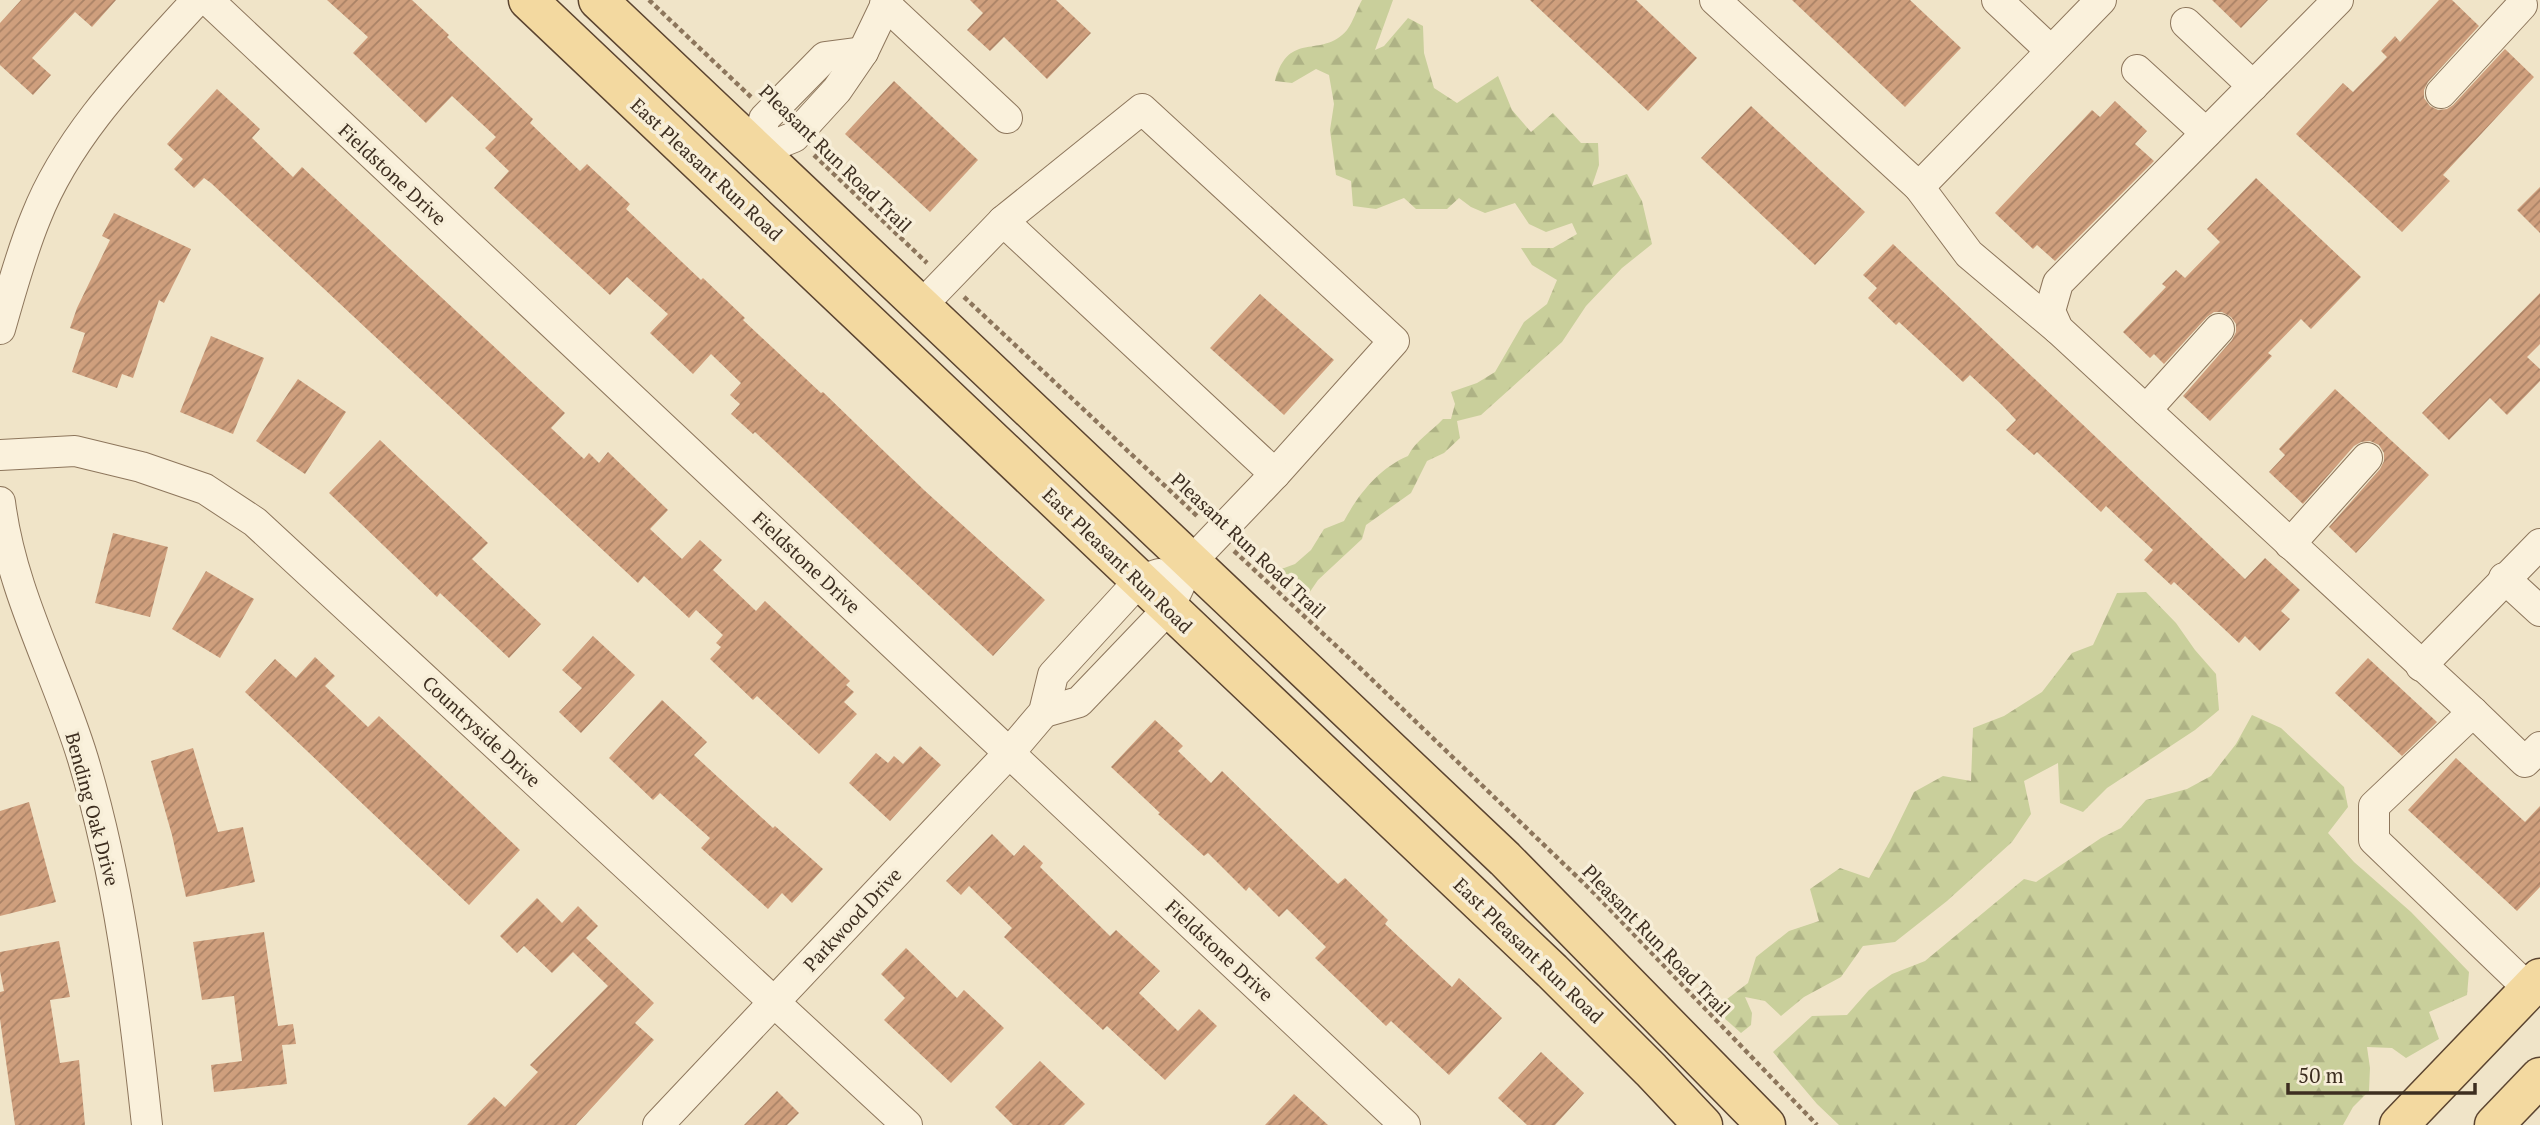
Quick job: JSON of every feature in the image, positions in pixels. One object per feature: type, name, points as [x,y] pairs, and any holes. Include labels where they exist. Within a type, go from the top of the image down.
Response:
[{"type":"main road","name":"East Pleasant Run Road","points":[[528,0],[1552,971],[1703,1125]]},
{"type":"main road","points":[[598,0],[758,151],[933,293],[1190,563],[1505,859],[1766,1125]]},
{"type":"main road","points":[[726,188],[758,151]]},
{"type":"main road","points":[[2399,1125],[2534,984]]},
{"type":"main road","points":[[2494,1125],[2540,1077]]},
{"type":"street","points":[[0,329],[36,215],[65,160],[109,98],[197,0]]},
{"type":"street","name":"Fieldstone Drive","points":[[208,0],[1405,1125]]},
{"type":"street","points":[[1714,0],[1919,187],[1969,254],[2058,329],[2525,762],[2540,747]]},
{"type":"street","points":[[1997,0],[2051,51]]},
{"type":"street","points":[[1919,187],[2101,0]]},
{"type":"street","points":[[2058,329],[2050,311],[2058,283],[2338,0]]},
{"type":"street","points":[[758,151],[794,137],[837,90],[863,51],[887,2],[1007,118]]},
{"type":"street","points":[[2441,93],[2526,9]]},
{"type":"street","points":[[2186,23],[2253,86]]},
{"type":"street","points":[[758,151],[764,118],[825,57],[863,51]]},
{"type":"street","points":[[2137,70],[2206,133]]},
{"type":"street","points":[[933,293],[1003,221],[1142,109],[1394,341],[1275,474],[1190,563],[1169,608],[1079,702],[1044,712]]},
{"type":"street","points":[[1003,221],[1275,474]]},
{"type":"street","points":[[2146,410],[2219,329]]},
{"type":"street","name":"Countryside Drive","points":[[0,455],[75,451],[141,467],[205,489],[255,523],[907,1125]]},
{"type":"street","points":[[2290,544],[2367,457]]},
{"type":"street","name":"Bending Oak Drive","points":[[0,502],[3,530],[17,583],[52,669],[83,760],[114,884],[132,984],[147,1125]]},
{"type":"street","points":[[2421,666],[2540,544]]},
{"type":"street","name":"Parkwood Drive","points":[[658,1125],[1010,752],[1044,712],[1053,674],[1140,580],[1190,563]]},
{"type":"street","points":[[2504,578],[2540,611]]},
{"type":"street","points":[[2473,712],[2374,806],[2374,840],[2534,984]]},
{"type":"path","name":"Pleasant Run Road Trail","points":[[649,0],[769,113]]},
{"type":"path","name":"Pleasant Run Road Trail","points":[[794,137],[933,293],[1217,534],[1361,669],[1595,894],[1817,1125]]},
{"type":"green space","points":[[1362,0],[1393,0],[1375,50],[1384,46],[1408,18],[1423,26],[1424,53],[1434,88],[1457,103],[1498,76],[1512,110],[1531,132],[1553,113],[1581,143],[1598,143],[1599,165],[1592,186],[1627,174],[1642,201],[1652,244],[1622,268],[1586,306],[1562,342],[1481,415],[1457,421],[1460,438],[1444,453],[1427,461],[1411,493],[1366,525],[1362,539],[1318,580],[1305,599],[1276,571],[1295,564],[1311,550],[1324,529],[1344,521],[1363,492],[1379,475],[1408,456],[1419,441],[1443,419],[1451,419],[1455,404],[1451,392],[1477,383],[1495,372],[1524,322],[1547,304],[1557,280],[1532,265],[1521,248],[1553,248],[1577,234],[1572,223],[1546,232],[1529,224],[1515,203],[1485,213],[1459,198],[1447,209],[1416,209],[1404,198],[1376,209],[1353,206],[1351,181],[1336,175],[1330,130],[1334,104],[1329,75],[1316,69],[1292,83],[1275,81],[1288,55],[1337,39],[1347,30]]},
{"type":"green space","points":[[2146,592],[2176,623],[2216,674],[2219,710],[2195,730],[2107,788],[2083,812],[2060,803],[2058,763],[2024,781],[2031,814],[2012,842],[1947,901],[1895,942],[1863,946],[1841,977],[1804,997],[1781,1016],[1765,1001],[1745,997],[1752,1013],[1751,1025],[1741,1033],[1714,1009],[1748,983],[1756,957],[1789,931],[1819,921],[1810,889],[1840,868],[1869,878],[1914,792],[1943,776],[1971,781],[1973,728],[2004,716],[2042,692],[2072,653],[2093,645],[2117,593]]},
{"type":"green space","points":[[2252,715],[2281,728],[2344,787],[2348,807],[2328,833],[2354,862],[2411,912],[2469,972],[2467,995],[2429,1012],[2439,1039],[2406,1058],[2392,1048],[2367,1047],[2369,1091],[2353,1107],[2343,1125],[1839,1125],[1817,1104],[1773,1052],[1812,1016],[1847,1015],[1869,990],[1892,974],[1925,961],[2024,879],[2036,882],[2101,838],[2121,828],[2146,800],[2187,789],[2211,776],[2236,744]]},
{"type":"building","points":[[21,0],[116,0],[92,27],[75,12],[32,58],[51,75],[33,95],[0,65],[0,23]]},
{"type":"building","points":[[327,0],[412,0],[533,119],[530,123],[580,171],[587,164],[630,204],[626,209],[701,280],[703,278],[745,318],[743,320],[823,392],[924,490],[1045,600],[993,656],[755,432],[753,434],[731,414],[740,404],[730,395],[741,383],[711,354],[693,374],[650,333],[668,314],[627,277],[610,295],[494,188],[509,171],[485,148],[496,137],[452,96],[426,123],[353,53],[368,37]]},
{"type":"building","points":[[970,0],[1056,0],[1091,33],[1047,79],[1004,37],[990,51],[967,30],[983,13]]},
{"type":"building","points":[[1530,0],[1636,0],[1697,58],[1648,111]]},
{"type":"building","points":[[1792,0],[1910,0],[1961,48],[1905,107]]},
{"type":"building","points":[[2212,0],[2268,0],[2241,28]]},
{"type":"building","points":[[2439,0],[2452,0],[2479,26],[2428,82],[2424,98],[2430,106],[2438,110],[2453,105],[2505,49],[2534,77],[2443,175],[2450,181],[2402,232],[2296,134],[2343,83],[2353,92],[2387,57],[2381,51],[2395,36],[2400,42]]},
{"type":"building","points":[[894,81],[978,160],[930,212],[845,134]]},
{"type":"building","points":[[217,89],[260,129],[252,138],[293,177],[302,167],[565,413],[551,428],[584,459],[589,453],[599,463],[608,452],[668,510],[650,529],[682,559],[700,540],[722,560],[713,570],[756,611],[765,601],[850,681],[846,685],[854,692],[844,702],[857,714],[819,754],[757,696],[753,700],[710,659],[721,647],[716,643],[723,635],[696,610],[689,618],[644,576],[638,583],[211,183],[204,178],[194,188],[174,169],[183,159],[167,144]]},
{"type":"building","points":[[2115,101],[2147,131],[2135,144],[2154,161],[2055,261],[2037,245],[2033,249],[1995,213],[2092,110],[2100,117]]},
{"type":"building","points":[[1751,106],[1865,212],[1815,265],[1701,158]]},
{"type":"building","points":[[2256,178],[2361,277],[2311,329],[2301,319],[2268,353],[2272,356],[2210,421],[2183,396],[2232,340],[2236,324],[2231,317],[2222,312],[2214,312],[2164,364],[2154,354],[2150,358],[2123,332],[2166,287],[2162,284],[2176,270],[2185,278],[2220,242],[2207,229]]},
{"type":"building","points":[[2540,187],[2540,233],[2517,210]]},
{"type":"building","points":[[114,213],[191,249],[164,303],[159,300],[133,378],[122,374],[117,388],[72,372],[85,333],[70,328],[110,240],[102,236]]},
{"type":"building","points":[[1893,244],[2245,579],[2265,558],[2300,590],[2281,611],[2290,619],[2260,651],[2245,636],[2239,643],[2174,582],[2171,585],[2144,560],[2153,550],[2106,506],[2101,512],[2037,452],[2034,455],[2006,430],[2016,420],[1970,375],[1963,382],[1899,322],[1896,325],[1868,298],[1877,288],[1863,275]]},
{"type":"building","points":[[2540,293],[2540,344],[2527,357],[2540,369],[2540,381],[2507,415],[2490,398],[2449,440],[2422,413]]},
{"type":"building","points":[[1260,294],[1334,360],[1284,415],[1210,348]]},
{"type":"building","points":[[211,336],[264,358],[233,434],[180,412]]},
{"type":"building","points":[[298,379],[346,412],[305,474],[256,441]]},
{"type":"building","points":[[2335,389],[2429,475],[2356,553],[2329,527],[2380,469],[2384,453],[2379,445],[2370,441],[2354,446],[2303,504],[2269,472],[2285,455],[2279,449]]},
{"type":"building","points":[[380,440],[488,543],[472,559],[541,624],[509,658],[440,593],[437,597],[329,493]]},
{"type":"building","points":[[113,533],[168,547],[150,617],[95,603]]},
{"type":"building","points":[[206,571],[254,599],[220,658],[172,629]]},
{"type":"building","points":[[593,636],[635,675],[581,733],[559,712],[582,688],[562,670]]},
{"type":"building","points":[[315,657],[335,676],[325,686],[368,727],[379,716],[520,850],[469,905],[245,692],[275,659],[296,678]]},
{"type":"building","points":[[2368,658],[2437,722],[2402,756],[2335,693]]},
{"type":"building","points":[[662,700],[707,742],[694,755],[773,828],[775,826],[823,869],[792,903],[782,893],[768,909],[701,848],[710,838],[660,793],[653,800],[609,758]]},
{"type":"building","points":[[1155,720],[1183,746],[1178,751],[1211,783],[1222,771],[1338,884],[1345,878],[1388,920],[1385,924],[1452,987],[1459,978],[1502,1018],[1449,1075],[1391,1021],[1386,1026],[1315,958],[1326,947],[1287,909],[1279,917],[1249,887],[1246,891],[1208,853],[1204,856],[1158,814],[1160,813],[1111,767]]},
{"type":"building","points":[[920,746],[941,765],[890,821],[849,783],[876,753],[888,763],[894,756],[903,764]]},
{"type":"building","points":[[193,748],[218,832],[243,827],[255,882],[186,897],[151,761]]},
{"type":"building","points":[[2456,758],[2525,822],[2540,806],[2540,887],[2517,911],[2408,810]]},
{"type":"building","points":[[29,802],[56,902],[0,916],[0,811]]},
{"type":"building","points":[[992,834],[1014,856],[1024,845],[1043,863],[1040,867],[1110,936],[1116,930],[1160,971],[1139,993],[1178,1031],[1199,1009],[1217,1026],[1165,1080],[1107,1026],[1103,1030],[1004,937],[1012,928],[969,886],[961,895],[946,881]]},
{"type":"building","points":[[537,898],[562,923],[578,906],[598,926],[586,938],[654,1003],[635,1023],[654,1040],[576,1125],[467,1125],[494,1097],[505,1107],[538,1072],[530,1065],[608,986],[573,952],[552,973],[524,946],[517,953],[500,936]]},
{"type":"building","points":[[264,932],[278,1026],[293,1024],[296,1044],[282,1045],[287,1084],[214,1092],[211,1065],[242,1061],[234,996],[202,1000],[193,942]]},
{"type":"building","points":[[59,941],[70,997],[50,1000],[60,1063],[79,1060],[85,1125],[15,1125],[0,1019],[0,992],[4,991],[0,952]]},
{"type":"building","points":[[906,948],[957,998],[964,990],[1004,1028],[951,1083],[884,1020],[905,998],[881,974]]},
{"type":"building","points":[[1541,1052],[1584,1093],[1555,1125],[1527,1125],[1498,1098]]},
{"type":"building","points":[[1040,1061],[1085,1104],[1064,1125],[1013,1125],[995,1107]]},
{"type":"building","points":[[777,1091],[799,1113],[787,1125],[744,1125]]},
{"type":"building","points":[[1294,1094],[1328,1125],[1265,1125]]}]
